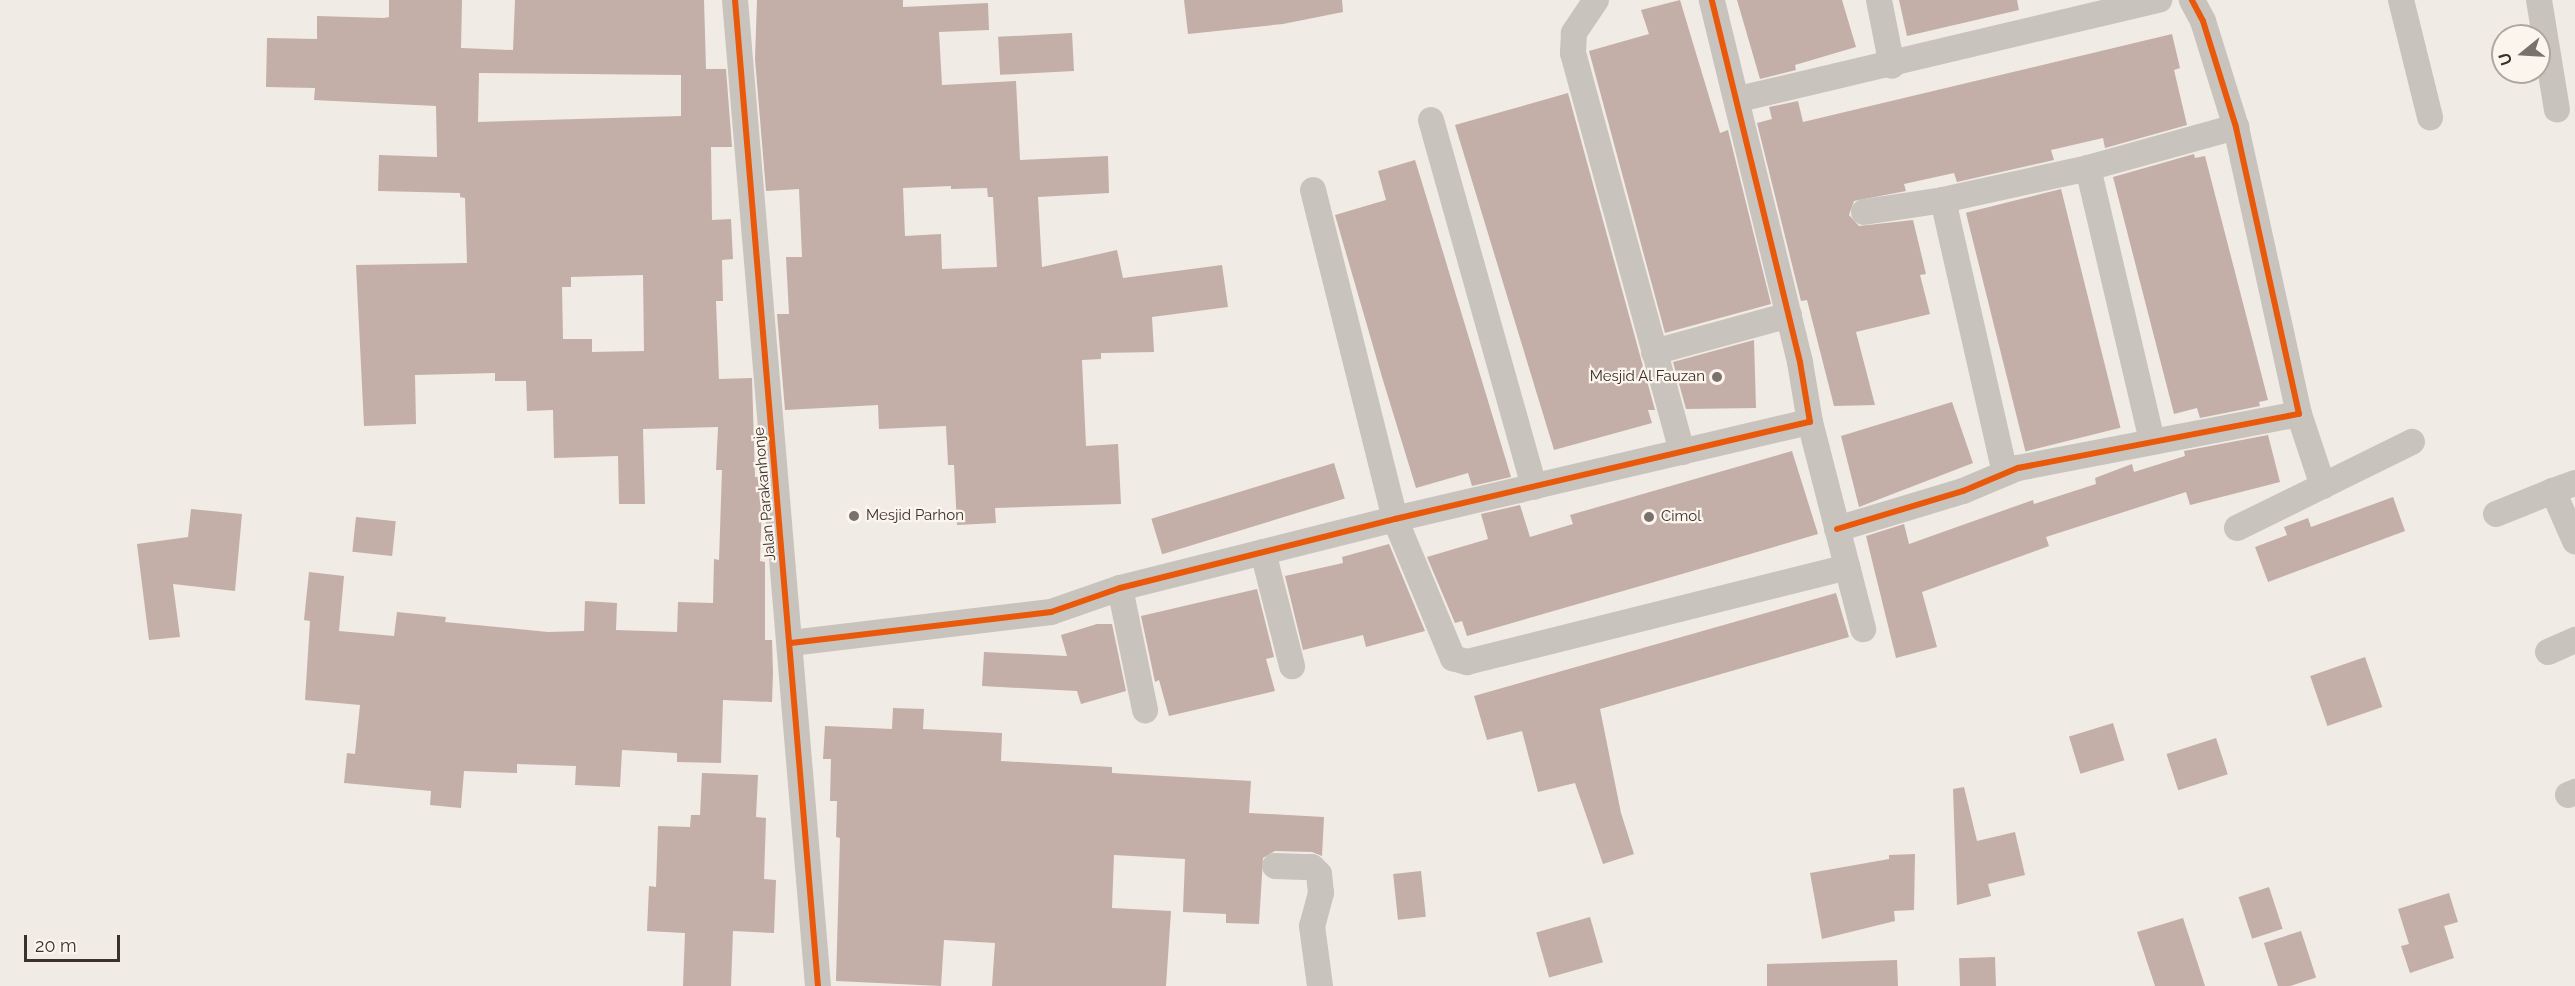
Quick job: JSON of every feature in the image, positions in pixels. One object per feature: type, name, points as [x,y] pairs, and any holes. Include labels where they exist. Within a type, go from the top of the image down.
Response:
[{"type":"street","name":"Jalan Parakanhonje","points":[[735,0],[791,643],[806,874],[818,986]]},
{"type":"street","points":[[1596,0],[1575,33],[1573,53],[1682,452]]},
{"type":"street","points":[[1712,0],[1739,99],[1789,315],[1810,422],[1863,629]]},
{"type":"street","points":[[1879,0],[1892,66]]},
{"type":"street","points":[[1739,99],[1892,66],[2159,0]]},
{"type":"street","points":[[2192,0],[2203,21],[2236,128],[2299,414],[2323,486]]},
{"type":"street","points":[[2401,0],[2430,117]]},
{"type":"street","points":[[2539,0],[2556,110]]},
{"type":"street","points":[[1431,120],[1534,487]]},
{"type":"street","points":[[1864,212],[1943,200],[2088,168],[2236,128]]},
{"type":"street","points":[[2088,168],[2152,440]]},
{"type":"street","points":[[1313,190],[1395,519],[1449,652],[1459,662],[1847,567]]},
{"type":"street","points":[[1943,200],[2005,473]]},
{"type":"street","points":[[1654,352],[1789,315]]},
{"type":"street","points":[[1837,529],[1963,491],[2005,473],[2152,440],[2299,414]]},
{"type":"street","points":[[791,643],[1051,612],[1120,588],[1263,552],[1810,422]]},
{"type":"street","points":[[2237,528],[2412,442]]},
{"type":"street","points":[[2496,514],[2564,487],[2575,541]]},
{"type":"street","points":[[1263,552],[1292,666]]},
{"type":"street","points":[[1120,588],[1145,710]]},
{"type":"street","points":[[2548,652],[2575,640]]},
{"type":"street","points":[[1295,866],[1320,880],[1312,926],[1320,986]]},
{"type":"building","points":[[389,0],[462,0],[461,48],[513,50],[515,0],[704,0],[706,69],[726,69],[732,147],[711,147],[712,220],[731,219],[733,259],[722,260],[723,301],[716,301],[719,379],[752,378],[755,477],[760,477],[762,503],[760,561],[765,562],[765,640],[772,640],[773,673],[772,702],[723,700],[721,763],[677,762],[677,753],[622,750],[620,787],[575,785],[576,766],[517,764],[517,773],[464,771],[461,808],[430,805],[431,791],[344,783],[347,753],[355,754],[360,705],[305,700],[310,621],[304,620],[309,572],[344,576],[339,631],[394,636],[397,612],[446,617],[445,622],[548,632],[584,631],[585,601],[617,603],[616,630],[677,632],[678,602],[713,603],[714,559],[719,560],[722,470],[716,470],[718,427],[643,429],[645,504],[619,504],[618,456],[554,458],[553,410],[527,411],[526,381],[495,381],[495,373],[415,375],[416,424],[364,426],[356,265],[467,263],[465,198],[460,197],[460,193],[378,191],[379,155],[437,157],[436,106],[314,100],[315,88],[266,87],[267,38],[317,39],[317,16],[389,17]],"holes":[[[479,73],[681,75],[681,116],[478,122]],[[643,275],[644,351],[592,352],[592,339],[563,339],[562,287],[571,287],[571,277]]]},
{"type":"building","points":[[757,0],[903,0],[903,7],[988,3],[989,30],[939,32],[942,85],[1016,81],[1020,160],[1108,156],[1109,193],[1038,197],[1042,267],[1117,250],[1123,278],[1222,265],[1228,307],[1152,317],[1154,352],[1101,353],[1101,359],[1082,360],[1086,446],[1118,444],[1121,504],[995,508],[996,523],[957,525],[954,465],[948,465],[946,426],[879,429],[878,405],[785,410],[777,314],[789,314],[786,257],[802,257],[799,189],[766,191],[755,59]],"holes":[[[951,186],[951,189],[987,188],[988,197],[993,197],[997,267],[942,269],[941,234],[905,236],[903,188]]]},
{"type":"building","points":[[1184,0],[1342,0],[1343,12],[1283,24],[1188,34]]},
{"type":"building","points":[[1680,0],[1720,133],[1728,130],[1771,304],[1665,333],[1589,51],[1649,34],[1641,10]]},
{"type":"building","points":[[1737,0],[1842,0],[1856,47],[1795,65],[1796,70],[1760,79]]},
{"type":"building","points":[[1899,0],[2017,0],[2019,10],[1907,36]]},
{"type":"building","points":[[1072,33],[1074,71],[1000,75],[998,37]]},
{"type":"building","points":[[2172,34],[2180,68],[2174,70],[2187,125],[2105,148],[2103,138],[2051,150],[2054,160],[1957,182],[1954,173],[1904,184],[1906,191],[1854,201],[1849,215],[1859,226],[1913,220],[1926,274],[1920,275],[1930,314],[1856,332],[1875,405],[1834,406],[1807,300],[1801,301],[1757,123],[1772,119],[1769,107],[1798,101],[1803,122]]},
{"type":"building","points":[[1568,93],[1655,410],[1648,410],[1652,423],[1554,450],[1455,125]]},
{"type":"building","points":[[2194,154],[2195,158],[2205,156],[2268,400],[2259,402],[2260,406],[2200,418],[2197,408],[2174,414],[2113,177]]},
{"type":"building","points":[[1415,160],[1511,477],[1472,486],[1468,473],[1416,488],[1382,377],[1335,215],[1386,200],[1378,171]]},
{"type":"building","points":[[2061,189],[2121,428],[2025,451],[1966,213]]},
{"type":"building","name":"Mesjid Al Fauzan","points":[[1754,340],[1756,408],[1686,409],[1673,362]]},
{"type":"building","points":[[1952,402],[1973,463],[1859,507],[1841,436]]},
{"type":"building","points":[[2268,435],[2280,482],[2190,505],[2186,492],[2046,537],[2049,546],[1922,592],[1937,647],[1896,658],[1866,536],[1904,524],[1909,544],[2033,500],[2034,504],[2096,484],[2095,478],[2132,464],[2134,472],[2185,456],[2184,451]]},
{"type":"building","points":[[1792,451],[1818,534],[1682,574],[1467,636],[1462,621],[1455,623],[1427,557],[1488,539],[1481,514],[1520,505],[1530,537],[1573,524],[1570,515]]},
{"type":"building","points":[[1334,463],[1345,498],[1162,554],[1151,519]]},
{"type":"building","points":[[2393,497],[2405,531],[2268,582],[2255,547],[2287,535],[2284,527],[2308,518],[2311,527]]},
{"type":"building","points":[[191,509],[242,514],[235,591],[173,584],[180,637],[149,640],[137,544],[188,537]]},
{"type":"building","points":[[356,517],[396,521],[392,556],[352,552]]},
{"type":"building","points":[[1389,544],[1425,631],[1366,647],[1363,635],[1303,650],[1285,576],[1343,563],[1342,557]]},
{"type":"building","points":[[1257,589],[1274,657],[1266,659],[1275,691],[1169,716],[1159,680],[1155,682],[1141,616]]},
{"type":"building","points":[[1836,593],[1849,637],[1600,709],[1621,813],[1634,854],[1603,864],[1575,783],[1538,792],[1522,731],[1487,740],[1474,696]]},
{"type":"building","points":[[1097,624],[1112,624],[1126,691],[1081,704],[1077,691],[982,686],[984,652],[1067,656],[1061,635]]},
{"type":"building","points":[[2365,657],[2382,707],[2327,726],[2310,676]]},
{"type":"building","points":[[893,708],[924,709],[923,729],[1002,733],[1001,761],[1112,767],[1112,773],[1251,781],[1249,813],[1324,817],[1322,856],[1312,852],[1275,851],[1263,858],[1259,924],[1226,923],[1226,914],[1183,912],[1185,859],[1114,855],[1112,908],[1171,911],[1166,986],[992,986],[995,943],[944,940],[941,986],[836,981],[840,838],[836,837],[837,801],[830,801],[831,759],[823,759],[825,726],[892,729]]},
{"type":"building","points":[[2113,723],[2124,760],[2080,774],[2069,736]]},
{"type":"building","points":[[2216,738],[2228,774],[2178,790],[2167,754]]},
{"type":"building","points":[[702,773],[758,775],[756,817],[766,818],[764,879],[776,880],[774,933],[733,931],[731,986],[683,986],[685,933],[647,931],[649,886],[656,887],[658,826],[690,827],[691,815],[700,815]]},
{"type":"building","points":[[1964,787],[1977,841],[2015,832],[2025,875],[1988,884],[1991,896],[1957,905],[1953,789]]},
{"type":"building","points":[[1915,854],[1914,910],[1894,911],[1895,921],[1822,939],[1810,873],[1889,859],[1889,855]]},
{"type":"building","points":[[1421,871],[1426,917],[1398,920],[1393,874]]},
{"type":"building","points":[[2269,887],[2283,929],[2252,939],[2239,897]]},
{"type":"building","points":[[2449,893],[2458,922],[2444,926],[2454,958],[2410,973],[2401,946],[2409,944],[2398,909]]},
{"type":"building","points":[[1590,917],[1603,962],[1549,978],[1536,932]]},
{"type":"building","points":[[2183,918],[2205,986],[2155,986],[2137,932]]},
{"type":"building","points":[[2301,931],[2316,978],[2290,986],[2278,986],[2264,943]]},
{"type":"building","points":[[1995,957],[1996,986],[1960,986],[1959,958]]},
{"type":"building","points":[[1897,960],[1898,986],[1767,986],[1767,964]]},
{"type":"cycle path","points":[[735,0],[818,986]]},
{"type":"cycle path","points":[[791,643],[1051,612],[1120,588],[1395,519],[1810,422],[1800,362],[1712,0]]},
{"type":"cycle path","points":[[1837,529],[1963,491],[2018,468],[2299,414],[2236,127],[2203,21],[2192,0]]},
{"type":"place","name":"Mesjid Al Fauzan","points":[[1717,377]]},
{"type":"place","name":"Mesjid Parhon","points":[[854,516]]},
{"type":"place","name":"Cimol","points":[[1649,517]]}]
